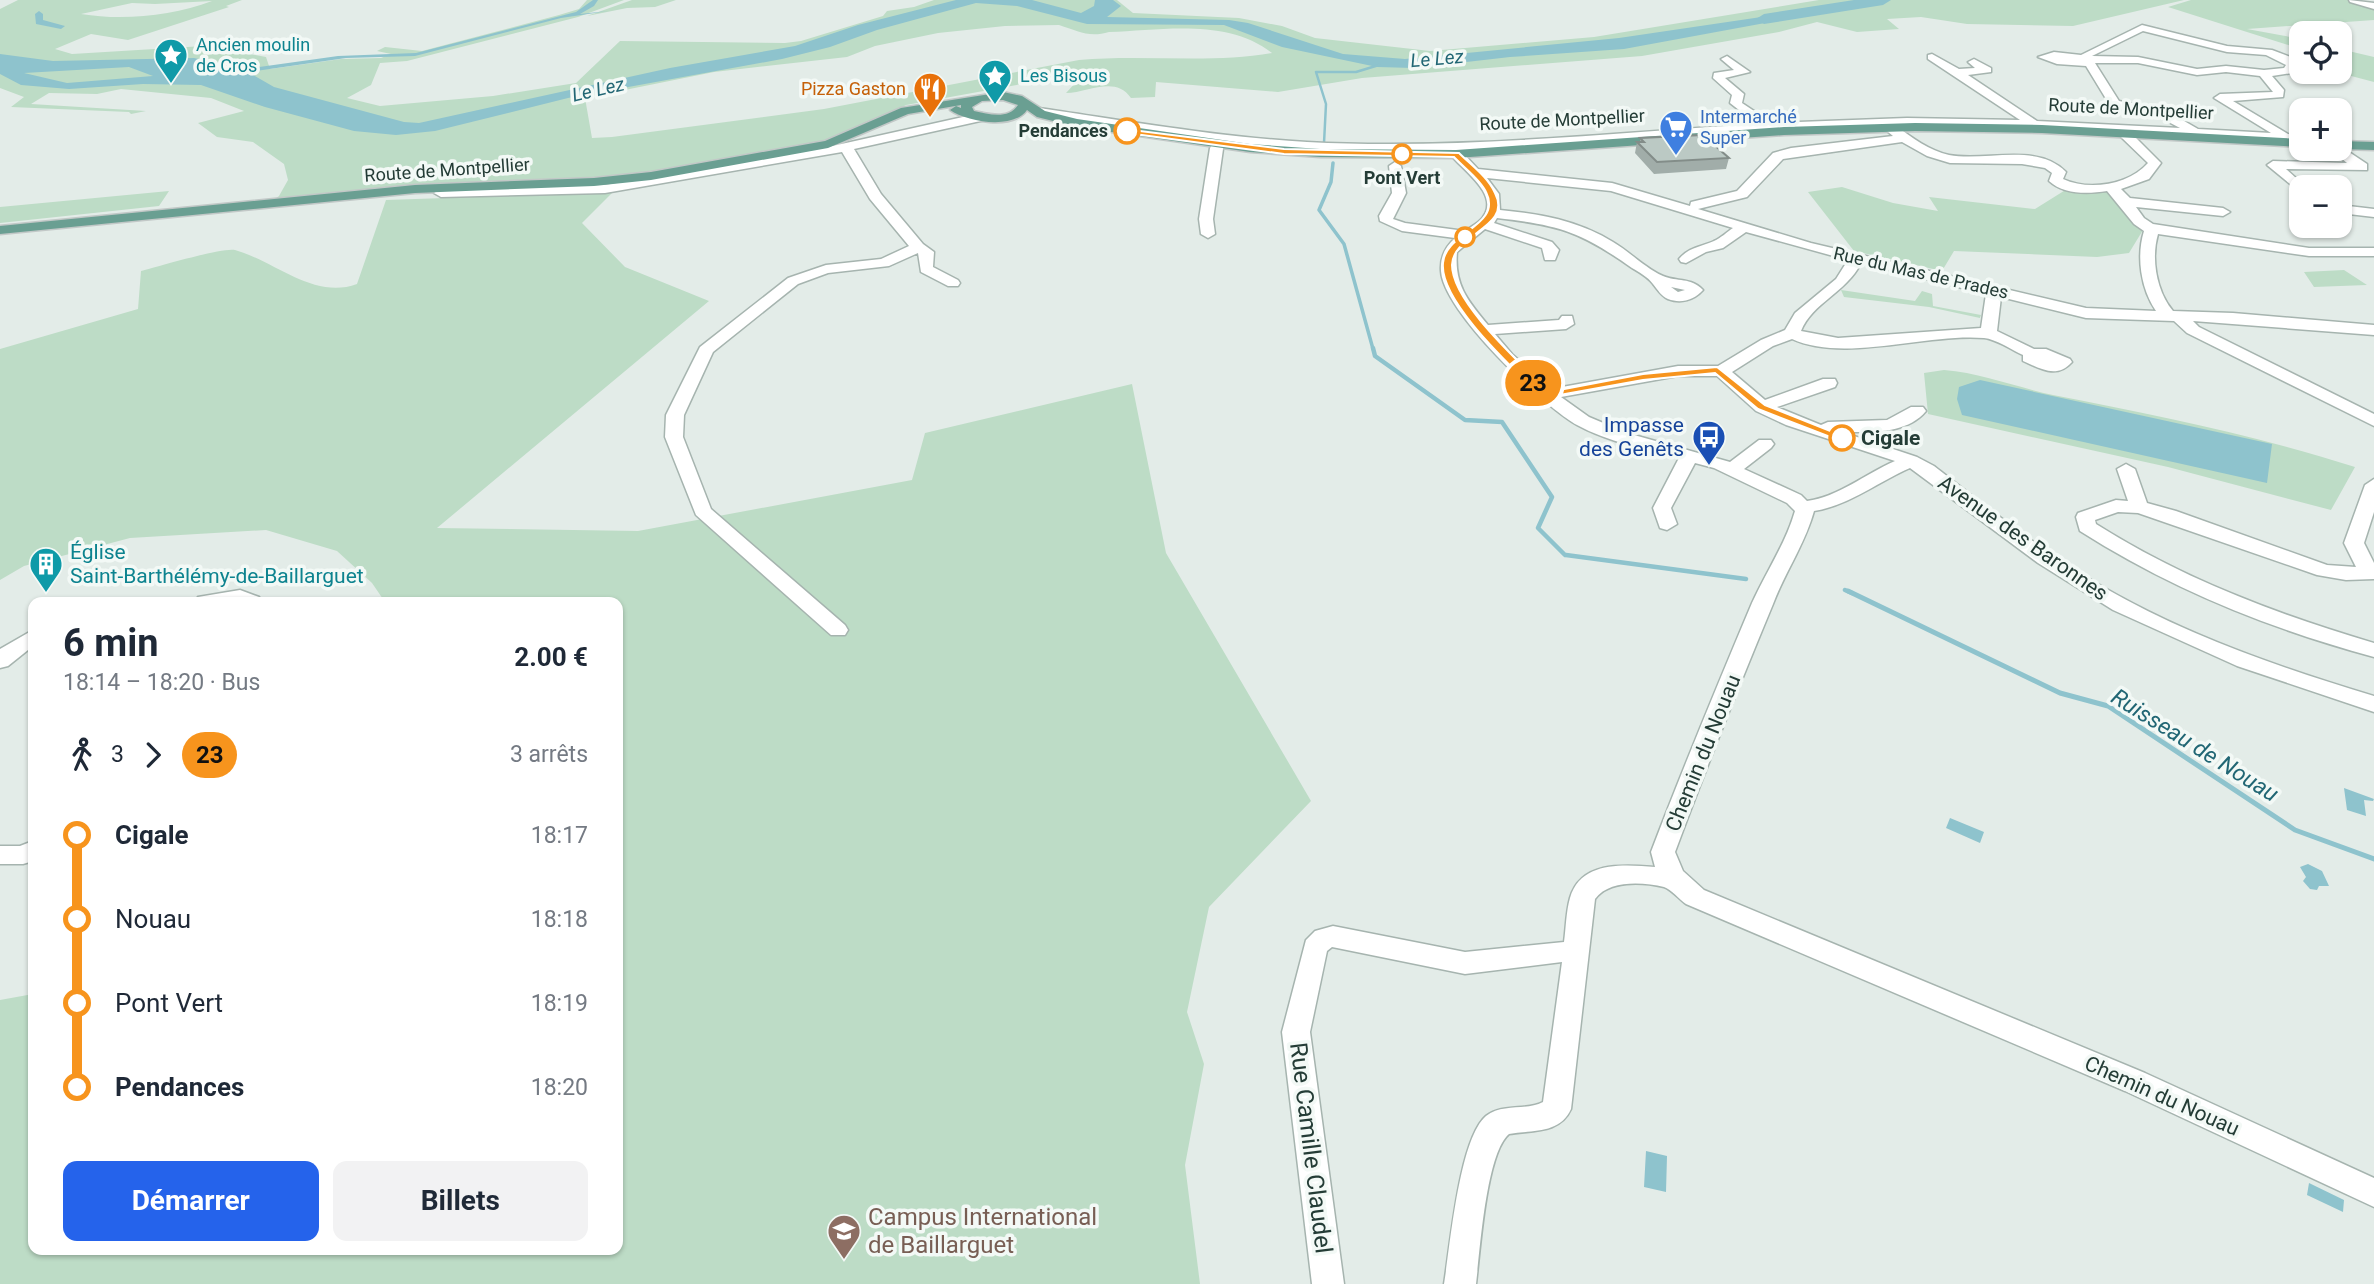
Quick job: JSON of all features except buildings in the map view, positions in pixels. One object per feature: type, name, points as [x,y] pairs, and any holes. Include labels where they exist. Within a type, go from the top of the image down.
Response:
[{"type":"main road","name":"Route de Montpellier","points":[[0,230],[415,189],[607,181],[651,176],[828,144],[915,108],[979,98],[1011,97],[1037,112],[1065,121],[1284,152],[1456,155],[1579,144],[1891,128],[2011,128],[2289,141]]},
{"type":"main road","points":[[975,115],[966,106],[979,98]]},
{"type":"main road","points":[[1003,117],[1017,113],[1024,105]]},
{"type":"main road","name":"Route de Montpellier","points":[[889,118],[937,109],[1107,128]]},
{"type":"main road","points":[[2352,143],[2374,144]]},
{"type":"street","points":[[2354,0],[2374,6]]},
{"type":"street","points":[[2089,61],[2152,62],[2197,72],[2226,69],[2264,73],[2284,72],[2292,65],[2289,60],[2268,52],[2227,49],[2142,28],[2088,51],[2089,61],[2115,104],[2161,113],[2197,132]]},
{"type":"street","points":[[1932,57],[2034,123]]},
{"type":"street","points":[[1727,59],[1744,72],[1718,75],[1719,78],[1738,94],[1738,106],[1770,127]]},
{"type":"street","points":[[1957,74],[1986,72],[1987,70],[1974,62]]},
{"type":"street","points":[[2264,73],[2278,90],[2278,95],[2220,98],[2289,137]]},
{"type":"street","name":"Route de Montpellier","points":[[1037,112],[1266,142],[1337,147],[1494,143],[1889,122],[2034,123],[2289,140]]},
{"type":"street","points":[[441,193],[605,189],[846,147],[975,115]]},
{"type":"street","points":[[1891,128],[1934,154],[1952,159],[2043,163],[2059,172],[2056,181],[2071,187],[2091,189],[2144,176],[2155,163],[2125,134]]},
{"type":"street","points":[[1696,205],[1742,194],[1771,162],[1791,152],[1825,150],[1904,138]]},
{"type":"street","points":[[1208,234],[1208,203],[1216,148],[1219,144]]},
{"type":"street","points":[[846,147],[875,196],[918,247],[927,252],[926,269],[954,283]]},
{"type":"street","points":[[1456,155],[1492,194],[1489,218]]},
{"type":"street","points":[[2352,160],[2368,170]]},
{"type":"street","points":[[2289,178],[2273,164],[2368,170]]},
{"type":"street","points":[[1395,166],[1399,193],[1386,216],[1387,221],[1402,227],[1467,235]]},
{"type":"street","name":"Rue du Mas de Prades","points":[[1475,173],[1612,187],[1743,228],[2086,313],[2173,316],[2374,330]]},
{"type":"street","points":[[2112,186],[2112,190],[2126,202],[2138,221],[2154,230],[2309,252],[2374,253]]},
{"type":"street","points":[[2126,202],[2223,212]]},
{"type":"street","points":[[2352,212],[2374,213]]},
{"type":"street","points":[[1489,218],[1546,245],[1552,250],[1550,257]]},
{"type":"street","points":[[1659,280],[1597,237],[1552,220],[1489,218],[1450,252],[1447,273],[1462,303],[1483,330],[1547,395],[1583,421],[1603,431],[1689,454],[1732,469],[1794,499],[1804,507],[1832,503],[1872,478],[1911,461]]},
{"type":"street","points":[[1685,259],[1700,249],[1718,245],[1743,228]]},
{"type":"street","points":[[2154,230],[2150,233],[2147,262],[2155,299],[2173,316],[2193,330],[2374,421]]},
{"type":"street","points":[[838,631],[703,511],[674,437],[674,415],[706,350],[793,281],[826,269],[884,263],[918,247]]},
{"type":"street","points":[[1547,395],[1678,372],[1721,371],[1756,349],[1791,333],[1796,320],[1807,307],[1840,284],[1856,258]]},
{"type":"street","points":[[1987,332],[1994,291]]},
{"type":"street","points":[[1483,330],[1566,324],[1567,319]]},
{"type":"street","points":[[1791,333],[1805,339],[1838,343],[1987,332],[2035,355]]},
{"type":"street","name":"Avenue des Baronnes","points":[[1721,371],[1762,407],[1911,461],[1927,470],[2038,554],[2120,605],[2217,649],[2374,704]]},
{"type":"street","points":[[1762,407],[1829,383]]},
{"type":"street","points":[[1815,428],[1887,425],[1902,422],[1917,411]]},
{"type":"street","points":[[1732,469],[1765,444]]},
{"type":"street","points":[[1667,524],[1662,508],[1689,454]]},
{"type":"street","points":[[2126,469],[2139,507]]},
{"type":"street","points":[[2373,573],[2355,552],[2354,543],[2374,487]]},
{"type":"street","points":[[2373,573],[2346,574],[2324,571],[2169,515],[2139,507],[2116,506],[2085,517],[2087,527],[2124,552],[2175,579],[2304,628],[2374,650]]},
{"type":"street","name":"Chemin du Nouau","points":[[1804,507],[1804,517],[1783,566],[1769,588],[1676,814],[1663,852],[1672,877],[1695,897],[2135,1082],[2374,1193]]},
{"type":"street","points":[[0,661],[11,650],[28,640]]},
{"type":"street","points":[[0,855],[28,852]]},
{"type":"street","points":[[1460,1284],[1480,1158],[1489,1133],[1508,1120],[1544,1117],[1557,1109],[1583,897],[1594,880],[1618,874],[1672,877]]},
{"type":"street","name":"Rue Camille Claudel","points":[[1328,1284],[1296,1032],[1315,948],[1320,941],[1331,936],[1465,963],[1559,951],[1575,955]]},
{"type":"green space","points":[[18,0],[242,0],[226,6],[229,7],[128,40],[91,34],[55,49],[72,54],[204,46],[266,57],[270,69],[341,59],[381,58],[391,54],[377,51],[385,47],[422,51],[579,9],[587,0],[624,0],[578,17],[407,61],[380,63],[371,85],[347,98],[380,106],[493,96],[576,83],[620,41],[801,41],[883,16],[887,11],[914,7],[934,0],[1117,0],[1133,13],[1239,18],[1282,26],[1315,38],[1430,51],[1594,37],[1819,0],[2184,0],[2073,26],[1967,24],[1921,17],[1887,19],[1899,29],[1857,32],[1817,22],[1779,32],[1642,56],[1362,78],[1278,92],[1156,82],[1155,97],[1131,98],[1125,91],[1109,86],[1066,93],[1077,81],[1070,77],[1075,76],[1071,75],[906,105],[828,144],[607,181],[495,184],[270,203],[279,196],[288,180],[284,164],[253,142],[217,137],[198,123],[244,111],[211,98],[121,89],[97,94],[49,93],[31,104],[146,111],[131,114],[11,107],[24,97],[0,88],[0,9]],"holes":[[[212,1],[147,16],[81,14],[132,3]],[[1059,25],[1095,34],[1172,29],[1215,30],[1255,42],[1272,53],[1224,58],[1079,60],[824,109],[592,138],[585,98],[714,72],[847,57],[875,46],[938,33],[1005,26]]]},
{"type":"green space","points":[[632,0],[676,0],[655,7],[627,8],[587,16]]},
{"type":"green space","points":[[2191,0],[2354,0],[2374,6],[2374,20],[2289,21],[2289,26],[2247,29],[2289,37],[2289,45],[2168,7]]},
{"type":"green space","points":[[2352,52],[2374,57],[2374,82],[2352,76]]},
{"type":"green space","points":[[1842,187],[1893,203],[1938,211],[1929,197],[2035,209],[2067,189],[2106,191],[2121,203],[2143,230],[2129,253],[2097,257],[1954,251],[1942,271],[1854,251],[1808,192]]},
{"type":"green space","points":[[169,191],[159,206],[0,223],[0,207]]},
{"type":"green space","points":[[613,192],[582,223],[625,267],[709,301],[437,528],[638,531],[912,480],[925,433],[1132,384],[1166,553],[1311,801],[1209,907],[1187,1012],[1204,1064],[1185,1165],[1200,1284],[0,1284],[0,1000],[28,995],[28,1255],[623,1255],[623,597],[382,597],[372,583],[337,551],[266,530],[130,538],[24,566],[0,580],[0,349],[138,309],[141,271],[218,251],[235,250],[250,255],[295,277],[325,287],[341,288],[357,284],[386,200]]},
{"type":"green space","points":[[2344,270],[2367,285],[2314,287],[2304,272]]},
{"type":"green space","points":[[1841,290],[1915,301],[1922,291],[1932,294],[1933,306],[1981,315],[1980,318],[1929,307],[1844,297]]},
{"type":"green space","points":[[1944,370],[2205,426],[2355,467],[2331,510],[2168,467],[1928,414],[1924,373]]},
{"type":"water","points":[[593,0],[598,0],[594,6],[580,14],[608,11],[561,18],[415,56],[346,58],[248,72],[274,87],[404,122],[419,123],[670,68],[795,46],[858,25],[956,0],[1032,0],[1081,13],[1094,6],[1095,0],[1113,0],[1121,6],[1107,17],[1229,20],[1248,23],[1343,54],[1405,59],[1619,38],[1802,11],[1808,15],[1624,49],[1510,57],[1414,68],[1377,67],[1282,47],[1224,25],[1087,24],[1017,6],[976,3],[782,59],[568,98],[435,131],[396,135],[354,131],[265,107],[201,85],[143,84],[69,89],[21,85],[0,74],[0,54],[53,61],[194,58],[246,69],[338,56],[416,53],[576,12]],"holes":[[[129,67],[153,76],[67,83],[24,73]]]},
{"type":"water","points":[[1980,380],[2272,444],[2267,483],[1962,415],[1957,399],[1959,387]]},
{"type":"water","points":[[2344,788],[2374,799],[2364,800],[2366,816],[2347,810]]},
{"type":"water","points":[[1950,818],[1984,832],[1980,843],[1946,828]]},
{"type":"water","points":[[2308,864],[2322,871],[2329,886],[2310,889],[2303,881],[2306,877],[2300,867]]},
{"type":"water","points":[[1646,1151],[1667,1156],[1666,1192],[1644,1187]]},
{"type":"water","points":[[2309,1183],[2344,1200],[2343,1212],[2307,1195]]},
{"type":"waterway","name":"Le Lez","points":[[1764,19],[1883,0]]},
{"type":"waterway","points":[[39,14],[39,22],[61,26]]},
{"type":"waterway","points":[[1324,143],[1326,104],[1316,72],[1356,72],[1379,65]]},
{"type":"waterway","points":[[1333,163],[1331,182],[1319,210],[1344,244],[1373,349]]},
{"type":"waterway","points":[[1373,348],[1375,356],[1465,420],[1502,422],[1552,497],[1538,528],[1565,555]]},
{"type":"waterway","name":"Ruisseau de Nouau","points":[[1566,555],[1746,579]]},
{"type":"waterway","name":"Ruisseau de Nouau","points":[[1845,590],[1852,593]]},
{"type":"waterway","name":"Ruisseau de Nouau","points":[[1848,591],[2060,693],[2108,706],[2295,830],[2374,859]]},
{"type":"bus line","name":"23","points":[[1127,131],[1284,152],[1456,155],[1485,184],[1492,194],[1494,206],[1492,217],[1458,242],[1450,252],[1447,273],[1462,303],[1483,330],[1547,395],[1643,377],[1717,370],[1762,407],[1792,421],[1842,438]]},
{"type":"place","name":"Ancien moulin de Cros","points":[[171,85]]},
{"type":"place","name":"Les Bisous","points":[[995,106]]},
{"type":"place","name":"Pizza Gaston","points":[[930,119]]},
{"type":"place","name":"Pendances","points":[[1127,131]]},
{"type":"place","name":"Pont Vert","points":[[1402,154]]},
{"type":"place","name":"Intermarché Super","points":[[1676,157]]},
{"type":"place","name":"Cigale","points":[[1842,438]]},
{"type":"place","name":"Impasse des Genêts","points":[[1709,467]]},
{"type":"place","name":"Église Saint-Barthélémy-de-Baillarguet","points":[[46,594]]},
{"type":"place","name":"Campus International de Baillarguet","points":[[844,1261]]}]
